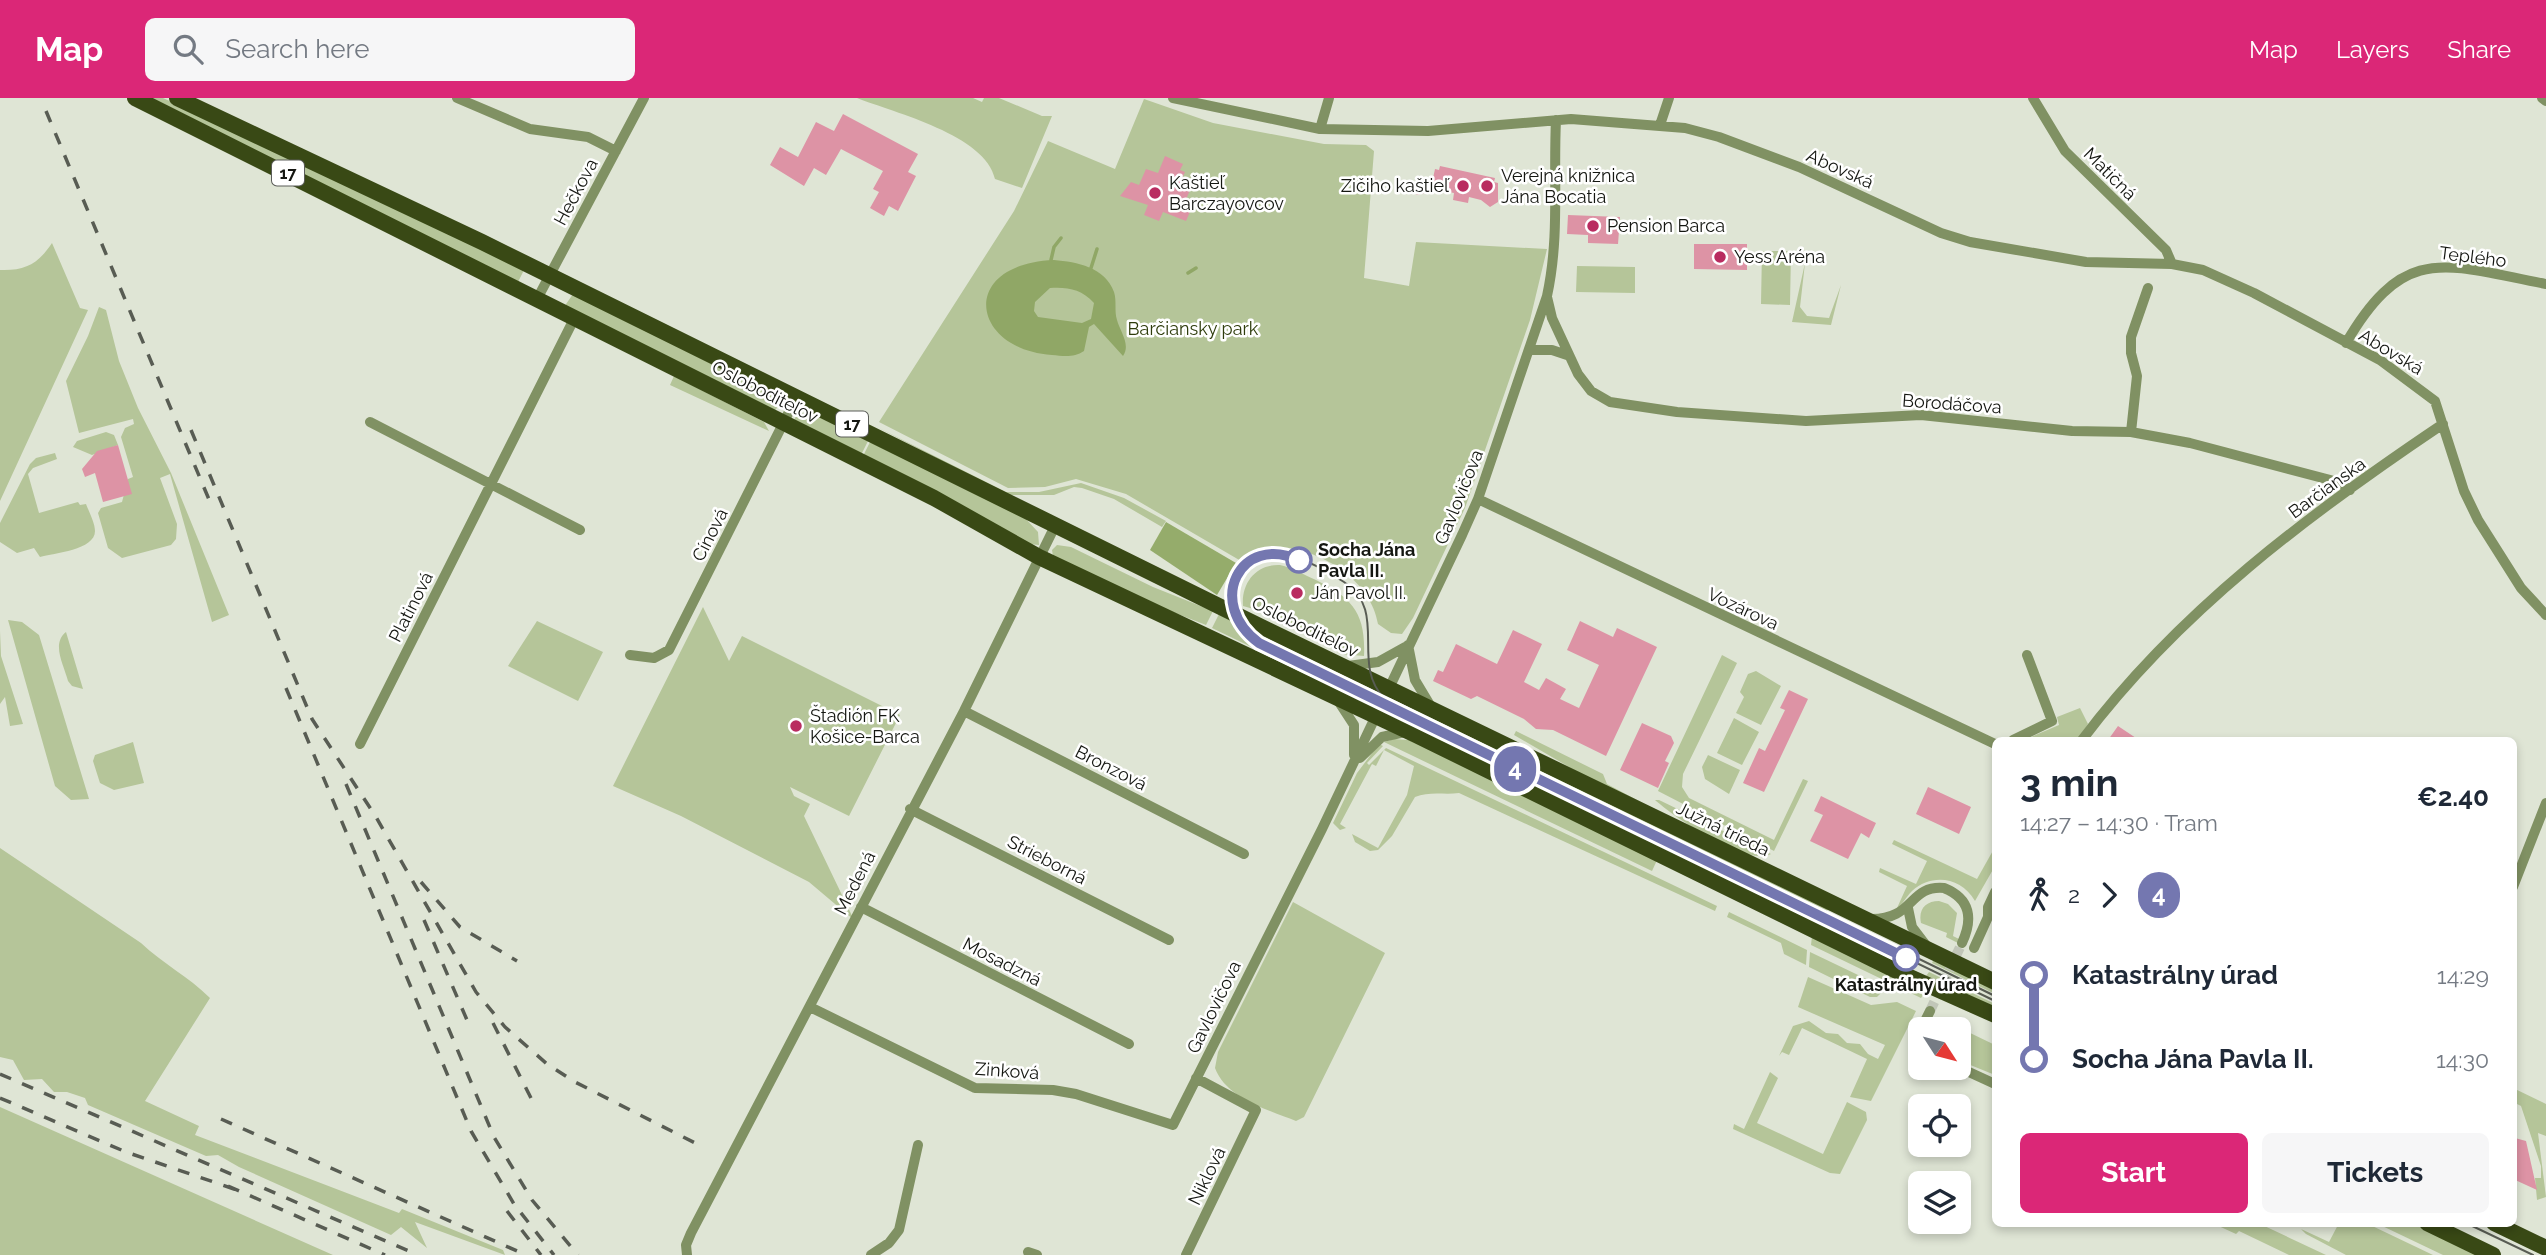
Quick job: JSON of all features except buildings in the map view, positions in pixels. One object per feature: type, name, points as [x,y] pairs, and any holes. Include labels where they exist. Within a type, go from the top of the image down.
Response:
[{"type":"main road","name":"Osloboditeľov","points":[[135,98],[934,498],[1039,557],[1416,734]]},
{"type":"main road","name":"Osloboditeľov","points":[[177,98],[549,275],[1435,711]]},
{"type":"main road","name":"Južná trieda","points":[[1435,711],[1992,981]]},
{"type":"main road","name":"17","points":[[1416,734],[1903,974],[1992,1014]]},
{"type":"main road","points":[[2435,1227],[2493,1255]]},
{"type":"main road","points":[[2502,1227],[2546,1248]]},
{"type":"street","points":[[457,98],[530,130],[588,137],[616,151]]},
{"type":"street","name":"Hečkova","points":[[536,301],[644,98]]},
{"type":"street","name":"Abovská","points":[[1173,98],[1320,129],[1408,132],[1556,120],[1660,125],[1733,142],[1820,176],[1941,233],[1970,242],[2086,262],[2172,264],[2203,270],[2230,281],[2380,360],[2435,401],[2443,424]]},
{"type":"street","points":[[1320,129],[1329,98]]},
{"type":"street","points":[[1660,125],[1669,98]]},
{"type":"street","name":"Matičná","points":[[2033,98],[2065,151],[2166,250],[2172,264]]},
{"type":"street","name":"Gavlovičova","points":[[1173,1125],[1352,766],[1478,499],[1547,296],[1556,239],[1556,120]]},
{"type":"street","name":"Teplého","points":[[2346,343],[2380,293],[2398,278],[2414,270],[2429,267],[2490,273],[2546,284]]},
{"type":"street","points":[[2131,432],[2137,376],[2131,337],[2148,288]]},
{"type":"street","name":"Borodáčova","points":[[1547,296],[1552,318],[1578,374],[1600,398],[1635,408],[1806,421],[1921,415],[2072,431],[2131,432],[2203,446],[2337,482],[2350,490]]},
{"type":"street","name":"Platinová","points":[[360,744],[574,320]]},
{"type":"street","points":[[1529,350],[1552,350],[1567,355]]},
{"type":"street","name":"Cínová","points":[[630,655],[654,658],[669,650],[797,396]]},
{"type":"street","points":[[370,422],[580,530]]},
{"type":"street","points":[[2443,424],[2464,491],[2478,520],[2521,588],[2546,615]]},
{"type":"street","name":"Barčianska","points":[[2084,737],[2137,670],[2192,616],[2261,556],[2443,424]]},
{"type":"street","name":"Vozárova","points":[[1478,499],[1992,743]]},
{"type":"street","name":"Medená","points":[[687,1255],[686,1245],[691,1233],[910,809],[964,711],[1055,526]]},
{"type":"street","points":[[1342,666],[1378,662],[1397,654],[1408,644]]},
{"type":"street","points":[[1408,644],[1415,680],[1435,711]]},
{"type":"street","points":[[2019,737],[2052,720],[2028,655]]},
{"type":"street","points":[[1337,699],[1354,724],[1352,766]]},
{"type":"street","name":"Bronzová","points":[[964,711],[1244,854]]},
{"type":"street","points":[[1352,766],[1371,745],[1387,734],[1416,734]]},
{"type":"street","points":[[2517,877],[2546,803]]},
{"type":"street","name":"Strieborná","points":[[910,809],[1169,940]]},
{"type":"street","points":[[1866,919],[1889,919],[1908,908],[1914,898],[1931,888],[1944,888],[1957,895],[1970,917],[1962,943]]},
{"type":"street","points":[[1974,948],[1988,917],[1988,907],[1992,898]]},
{"type":"street","name":"Mosadzná","points":[[861,907],[1129,1044]]},
{"type":"street","points":[[1908,908],[1912,928],[1931,951]]},
{"type":"street","name":"Zinková","points":[[810,1007],[968,1085],[1076,1094],[1173,1125]]},
{"type":"street","points":[[1927,1017],[1930,1011]]},
{"type":"street","points":[[1971,1073],[1992,1083]]},
{"type":"street","name":"Niklová","points":[[1186,1255],[1255,1110],[1196,1079]]},
{"type":"street","points":[[871,1255],[889,1243],[899,1230],[918,1145]]},
{"type":"green space","points":[[150,98],[163,98],[218,123],[524,270],[518,282]]},
{"type":"green space","points":[[857,98],[973,98],[982,102],[984,98],[999,98],[1042,116],[1052,116],[1022,188],[995,179],[988,164],[975,150],[957,138]]},
{"type":"green space","name":"Barčiansky park","points":[[1144,99],[1213,123],[1324,144],[1366,145],[1374,151],[1364,278],[1409,286],[1416,242],[1547,249],[1530,320],[1465,508],[1413,618],[1402,634],[1391,633],[1378,624],[1372,604],[1360,586],[1324,559],[1302,551],[1281,548],[1260,551],[1241,561],[1126,494],[1076,479],[1045,487],[1008,488],[879,422],[1014,211],[1048,141],[1115,169]]},
{"type":"green space","points":[[52,243],[80,308],[88,310],[0,501],[0,270],[30,265]]},
{"type":"green space","points":[[1762,251],[1791,251],[1790,305],[1761,304]]},
{"type":"green space","points":[[1805,263],[1800,307],[1807,316],[1829,318],[1841,285],[1831,325],[1792,322]]},
{"type":"green space","points":[[1577,266],[1635,267],[1635,293],[1576,292]]},
{"type":"green space","points":[[573,294],[770,393],[777,408],[774,411],[564,307]]},
{"type":"green space","points":[[99,307],[106,310],[119,361],[138,408],[171,473],[229,615],[212,622],[170,474],[160,478],[177,524],[176,539],[171,545],[122,558],[108,548],[98,513],[101,508],[122,502],[128,479],[133,477],[121,437],[125,428],[134,424],[133,419],[79,433],[66,381]]},
{"type":"green space","points":[[674,376],[764,422],[769,431],[670,385]]},
{"type":"green space","points":[[797,413],[813,414],[868,441],[861,455],[794,421]]},
{"type":"green space","points":[[877,427],[1006,492],[1039,492],[1081,483],[1124,498],[1166,521],[1162,527],[1114,499],[1082,488],[1074,487],[1054,495],[1007,495]]},
{"type":"green space","points":[[106,432],[114,435],[118,445],[92,455],[73,447],[77,441]]},
{"type":"green space","points":[[870,442],[1025,518],[1038,532],[1039,545],[1029,544],[863,456]]},
{"type":"green space","points":[[55,453],[57,459],[33,468],[28,474],[39,513],[78,502],[80,505],[86,504],[94,525],[93,537],[81,547],[64,552],[40,557],[34,548],[17,553],[0,542],[0,523],[30,464],[36,458]]},
{"type":"green space","points":[[1057,545],[1071,547],[1153,587],[1213,611],[1206,625],[1147,602],[1053,556],[1052,550]]},
{"type":"green space","points":[[1280,565],[1316,580],[1348,601],[1359,618],[1364,656],[1340,654],[1310,632],[1275,615],[1243,606],[1247,583],[1252,576],[1264,568]]},
{"type":"green space","points":[[703,607],[729,661],[742,636],[900,715],[849,816],[790,787],[794,796],[810,804],[804,816],[854,920],[809,882],[681,816],[613,786]]},
{"type":"green space","points":[[1219,614],[1231,621],[1255,644],[1273,655],[1365,699],[1355,697],[1212,628]]},
{"type":"green space","points":[[8,620],[22,622],[39,635],[89,799],[71,800],[55,786]]},
{"type":"green space","points":[[537,621],[603,652],[578,701],[508,666]]},
{"type":"green space","points":[[0,631],[1,656],[23,724],[10,726],[5,697],[0,704]]},
{"type":"green space","points":[[66,632],[83,689],[72,686],[68,681],[62,662],[59,642]]},
{"type":"green space","points":[[1273,640],[1366,686],[1369,695],[1298,660]]},
{"type":"green space","points":[[1722,655],[1737,663],[1683,774],[1682,787],[1689,798],[1774,840],[1803,779],[1808,781],[1774,851],[1658,791]]},
{"type":"green space","points":[[1756,671],[1781,686],[1761,725],[1736,713],[1744,697],[1740,692],[1748,674]]},
{"type":"green space","points":[[1409,706],[1935,958],[1992,988],[1992,993],[1932,963],[1934,959],[1829,908],[1826,912],[1405,708]]},
{"type":"green space","points":[[2080,708],[2088,724],[2079,737],[2031,737],[2059,725],[2057,717]]},
{"type":"green space","points":[[1400,715],[1823,920],[1821,925],[1926,976],[1929,972],[1992,1003],[1992,1006],[1926,977],[1406,722]]},
{"type":"green space","points":[[1734,718],[1759,732],[1742,765],[1717,753]]},
{"type":"green space","points":[[1516,731],[1603,774],[1607,784],[1652,808],[1576,771],[1514,735]]},
{"type":"green space","points":[[1394,739],[1409,740],[1658,858],[1652,871],[1384,742]]},
{"type":"green space","points":[[133,742],[144,783],[114,790],[100,783],[93,761],[95,755]]},
{"type":"green space","points":[[1379,744],[1383,746],[1367,763],[1369,765],[1384,750],[1376,766],[1372,764],[1340,824],[1346,828],[1340,830],[1333,823],[1357,773]]},
{"type":"green space","points":[[1386,748],[1717,906],[1715,911],[1459,793],[1415,797],[1392,836],[1378,850],[1370,851],[1355,842],[1352,834],[1378,848],[1407,795],[1414,766],[1384,750]]},
{"type":"green space","points":[[1708,755],[1740,770],[1729,794],[1705,779],[1702,767]]},
{"type":"green space","points":[[1655,800],[1771,854],[1760,856],[1729,847],[1694,828]]},
{"type":"green space","points":[[1894,840],[1977,879],[1992,852],[1992,871],[1975,901],[1962,887],[1946,880],[1937,880],[1920,885],[1897,908],[1907,886],[1879,872],[1880,868],[1916,884],[1927,861],[1892,844]]},
{"type":"green space","points":[[0,848],[141,943],[210,998],[145,1101],[199,1126],[195,1135],[399,1213],[402,1209],[503,1250],[505,1255],[415,1222],[427,1248],[401,1227],[391,1235],[218,1155],[206,1156],[88,1105],[85,1098],[67,1092],[54,1092],[42,1079],[24,1080],[13,1060],[0,1057]]},
{"type":"green space","points":[[1293,902],[1385,953],[1304,1117],[1296,1121],[1238,1095],[1220,1078],[1215,1068],[1218,1052]]},
{"type":"green space","points":[[1930,902],[1948,904],[1957,913],[1953,936],[1959,939],[1958,943],[1946,937],[1947,933],[1921,923],[1924,907]]},
{"type":"green space","points":[[1729,912],[1807,950],[1806,965],[1784,954],[1781,943],[1727,917]]},
{"type":"green space","points":[[1812,936],[1886,972],[1923,995],[1921,998],[1811,945]]},
{"type":"green space","points":[[1810,952],[1879,985],[1881,993],[1877,997],[1870,997],[1809,967]]},
{"type":"green space","points":[[1808,977],[1871,1005],[1897,1002],[1916,1011],[1913,1017],[1908,1017],[1908,1027],[1871,1101],[1850,1097],[1867,1059],[1802,1028],[1789,1055],[1782,1052],[1779,1056],[1793,1026],[1809,1021],[1826,1033],[1838,1034],[1847,1043],[1860,1044],[1868,1054],[1878,1059],[1885,1045],[1798,1007]]},
{"type":"green space","points":[[1971,1033],[1992,1044],[1992,1074],[1971,1065]]},
{"type":"green space","points":[[1770,1072],[1778,1078],[1757,1123],[1823,1154],[1847,1102],[1866,1112],[1867,1120],[1840,1174],[1830,1173],[1733,1129],[1734,1124],[1744,1129]]},
{"type":"green space","points":[[2517,1090],[2546,1104],[2546,1136],[2538,1133],[2546,1197],[2537,1200],[2535,1178],[2541,1178],[2541,1166],[2521,1106],[2517,1104]]},
{"type":"green space","points":[[0,1107],[333,1255],[0,1255]]},
{"type":"green space","points":[[2221,1227],[2266,1227],[2326,1255],[2289,1255],[2239,1231],[2236,1234]]},
{"type":"green space","points":[[2337,1227],[2374,1227],[2433,1255],[2346,1255],[2301,1229],[2329,1242]]},
{"type":"green space","points":[[2384,1227],[2420,1227],[2479,1255],[2443,1255]]},
{"type":"shaded area","points":[[1063,261],[1089,267],[1104,277],[1115,295],[1116,317],[1126,347],[1123,356],[1094,324],[1089,327],[1084,351],[1072,356],[1025,350],[1005,339],[991,324],[986,307],[989,290],[1001,276],[1023,265]],"holes":[[[1050,288],[1074,290],[1089,298],[1094,303],[1091,319],[1082,323],[1038,317],[1034,311],[1035,302]]]},
{"type":"shaded area","points":[[1166,522],[1236,563],[1217,595],[1150,550]]},
{"type":"waterway","points":[[1051,260],[1054,247],[1061,238]]},
{"type":"waterway","points":[[1091,268],[1097,249]]},
{"type":"waterway","points":[[1188,273],[1196,268]]},
{"type":"tunnel","points":[[1930,1011],[1962,943]]},
{"type":"tram line","points":[[1992,995],[1384,698],[1374,684],[1370,669],[1364,607],[1357,594],[1330,573],[1305,561],[1280,554],[1260,555],[1246,562],[1237,574],[1232,588],[1238,619],[1248,634],[1263,646],[1992,1000]]},
{"type":"tram line","name":"4","points":[[1299,560],[1282,554],[1262,556],[1244,567],[1234,581],[1231,597],[1237,622],[1246,634],[1259,643],[1906,958]]},
{"type":"tram line","points":[[2474,1227],[2533,1255]]},
{"type":"railway","points":[[46,111],[213,509]]},
{"type":"railway","points":[[191,430],[312,719],[376,817],[476,992],[505,1027],[547,1064],[575,1082],[703,1147]]},
{"type":"railway","points":[[286,688],[471,1131],[514,1204],[554,1255]]},
{"type":"railway","points":[[346,784],[494,1137],[532,1200],[578,1255]]},
{"type":"railway","points":[[421,882],[460,927],[517,961]]},
{"type":"railway","points":[[424,920],[467,1020]]},
{"type":"railway","points":[[493,1023],[531,1098]]},
{"type":"railway","points":[[0,1074],[418,1255]]},
{"type":"railway","points":[[0,1098],[126,1152],[237,1190]]},
{"type":"railway","points":[[221,1119],[526,1255]]},
{"type":"railway","points":[[228,1186],[385,1255]]},
{"type":"railway","points":[[507,1211],[541,1255]]},
{"type":"place","name":"Zičiho kaštieľ","points":[[1463,186]]},
{"type":"place","name":"Verejná knižnica Jána Bocatia","points":[[1487,186]]},
{"type":"place","name":"Kaštieľ Barczayovcov","points":[[1155,193]]},
{"type":"place","name":"Pension Barca","points":[[1593,226]]},
{"type":"place","name":"Yess Aréna","points":[[1720,257]]},
{"type":"place","name":"Socha Jána Pavla II.","points":[[1299,560]]},
{"type":"place","name":"Ján Pavol II.","points":[[1297,593]]},
{"type":"place","name":"Štadión FK Košice-Barca","points":[[796,726]]},
{"type":"place","name":"Katastrálny úrad","points":[[1906,958]]}]
